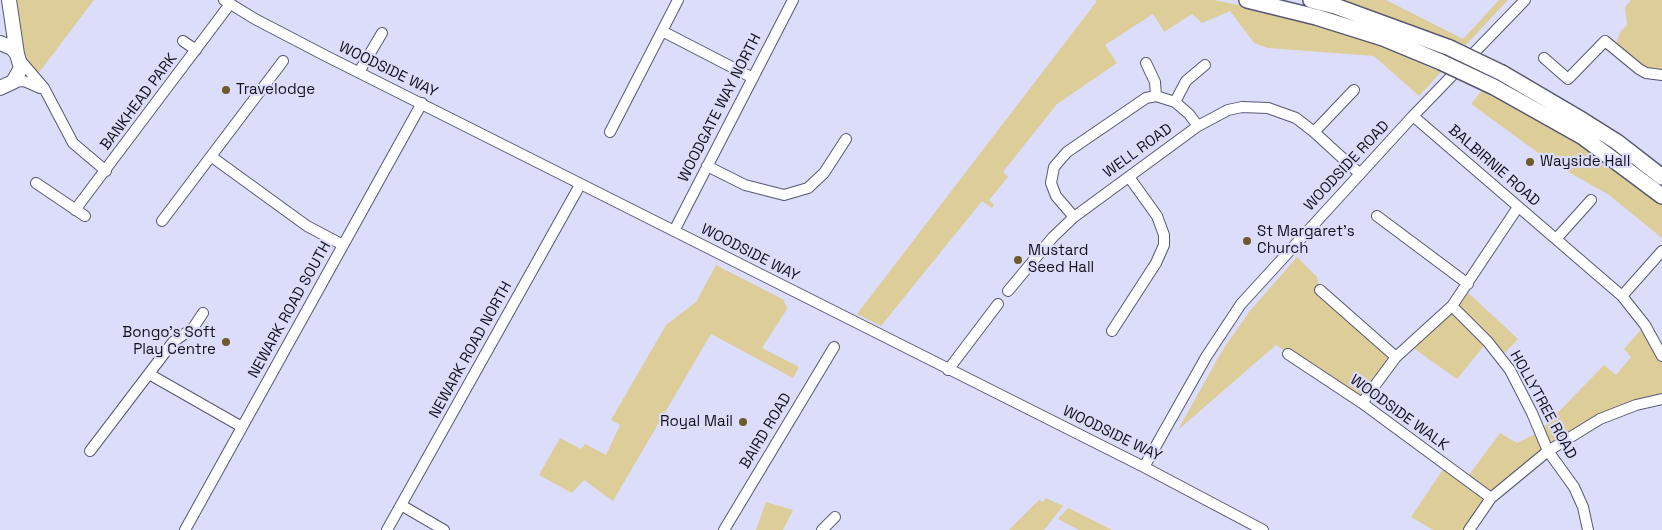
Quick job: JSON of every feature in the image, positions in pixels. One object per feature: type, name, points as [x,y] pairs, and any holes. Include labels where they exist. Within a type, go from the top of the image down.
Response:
[{"type":"highway","points":[[1247,0],[1316,17],[1366,32],[1441,62],[1498,80],[1582,120],[1617,142],[1662,177]]},
{"type":"highway","points":[[1311,0],[1344,9],[1450,48],[1583,137],[1662,196]]},
{"type":"main road","points":[[0,35],[10,3]]},
{"type":"main road","points":[[5,88],[19,75],[10,3]]},
{"type":"main road","points":[[0,43],[12,48],[18,57]]},
{"type":"street","points":[[610,132],[678,0]]},
{"type":"street","name":"WOODGATE WAY NORTH","points":[[674,231],[793,0]]},
{"type":"street","name":"WOODSIDE ROAD","points":[[1144,467],[1206,357],[1238,308],[1413,116],[1525,0]]},
{"type":"street","name":"BANKHEAD PARK","points":[[75,210],[196,50],[227,2]]},
{"type":"street","name":"WOODSIDE WAY","points":[[227,2],[264,24],[358,72],[1144,467],[1263,530]]},
{"type":"street","points":[[662,31],[753,78]]},
{"type":"street","points":[[358,72],[382,33]]},
{"type":"street","name":"BANKHEAD PARK","points":[[183,41],[196,50]]},
{"type":"street","points":[[1544,58],[1568,79],[1605,41],[1646,74],[1662,75]]},
{"type":"street","name":"BANKHEAD PARK","points":[[18,57],[48,95],[73,143],[106,171]]},
{"type":"street","points":[[162,222],[283,61]]},
{"type":"street","points":[[1146,63],[1155,82],[1156,96]]},
{"type":"street","points":[[1175,102],[1186,81],[1205,65]]},
{"type":"street","points":[[5,88],[32,83],[48,95]]},
{"type":"street","points":[[1314,132],[1354,90]]},
{"type":"street","points":[[1074,217],[1052,190],[1050,177],[1054,167],[1067,152],[1128,108],[1146,98],[1156,96],[1175,102],[1189,114],[1198,126]]},
{"type":"street","name":"NEWARK ROAD SOUTH","points":[[184,530],[422,103]]},
{"type":"street","name":"WELL ROAD","points":[[1008,292],[1053,237],[1074,217],[1198,126],[1228,110],[1255,107],[1282,112],[1296,118],[1360,174]]},
{"type":"street","name":"BALBIRNIE ROAD","points":[[1413,116],[1622,296],[1645,325],[1662,356]]},
{"type":"street","points":[[707,166],[745,185],[784,195],[808,188],[824,173],[846,139]]},
{"type":"street","points":[[212,157],[310,228],[343,245]]},
{"type":"street","points":[[1112,331],[1156,262],[1164,245],[1164,235],[1157,216],[1129,177]]},
{"type":"street","points":[[36,183],[85,216]]},
{"type":"street","name":"NEWARK ROAD NORTH","points":[[388,530],[580,185]]},
{"type":"street","points":[[1556,239],[1591,200]]},
{"type":"street","points":[[1362,404],[1396,357],[1452,306],[1518,207]]},
{"type":"street","points":[[1377,216],[1468,284]]},
{"type":"street","points":[[1622,296],[1662,251]]},
{"type":"street","points":[[1320,290],[1396,357]]},
{"type":"street","points":[[948,370],[998,304]]},
{"type":"street","name":"HOLLYTREE ROAD","points":[[1452,306],[1484,338],[1510,370],[1532,413],[1548,451],[1574,487],[1583,507],[1588,530]]},
{"type":"street","points":[[90,451],[173,342],[193,328],[203,313]]},
{"type":"street","name":"BAIRD ROAD","points":[[724,530],[834,347]]},
{"type":"street","name":"WOODSIDE WALK","points":[[1288,354],[1362,404],[1491,498]]},
{"type":"street","points":[[149,374],[242,427]]},
{"type":"street","points":[[1469,530],[1491,498],[1548,451],[1600,419],[1636,405],[1662,399]]},
{"type":"street","points":[[401,505],[444,530]]},
{"type":"street","points":[[822,530],[835,517]]},
{"type":"shaded area","points":[[17,0],[94,0],[37,75],[28,63],[20,40]]},
{"type":"shaded area","points":[[1094,0],[1214,0],[1300,18],[1353,35],[1441,72],[1419,96],[1374,56],[1268,48],[1254,43],[1230,11],[1202,23],[1192,14],[1164,32],[1153,14],[1105,45],[1117,63],[1057,104],[1003,172],[1008,177],[989,200],[994,205],[992,208],[982,201],[881,326],[857,314],[1097,1]]},
{"type":"shaded area","points":[[1321,0],[1386,0],[1463,39],[1499,0],[1508,0],[1463,48],[1377,13]]},
{"type":"shaded area","points":[[1631,0],[1662,0],[1662,69],[1651,69],[1644,66],[1619,48],[1616,43],[1621,31],[1627,25],[1625,7]]},
{"type":"shaded area","points":[[1482,90],[1550,125],[1603,156],[1662,201],[1662,238],[1609,195],[1551,162],[1471,104]]},
{"type":"shaded area","points":[[1297,257],[1317,277],[1320,290],[1396,357],[1362,403],[1276,345],[1178,430],[1222,351],[1249,312]]},
{"type":"shaded area","points":[[716,265],[784,300],[787,309],[762,348],[799,367],[793,378],[711,334],[613,501],[584,480],[572,493],[539,475],[560,438],[581,449],[585,444],[606,455],[620,425],[611,420],[666,325],[696,302]]},
{"type":"shaded area","points":[[1464,289],[1518,339],[1501,357],[1487,342],[1457,379],[1409,345]]},
{"type":"shaded area","points":[[1645,325],[1662,356],[1662,399],[1600,419],[1501,488],[1469,530],[1433,530],[1411,517],[1446,465],[1466,479],[1500,433],[1517,443],[1539,432],[1604,365],[1616,375],[1631,357],[1624,349]]},
{"type":"shaded area","points":[[1046,498],[1063,506],[1044,530],[1009,530],[1039,500],[1043,502]]},
{"type":"shaded area","points":[[766,502],[793,510],[783,530],[756,530]]},
{"type":"shaded area","points":[[1068,508],[1112,530],[1079,530],[1058,519]]},
{"type":"place","name":"Travelodge","points":[[226,90]]},
{"type":"place","name":"Wayside Hall","points":[[1530,162]]},
{"type":"place","name":"St Margaret's Church","points":[[1247,241]]},
{"type":"place","name":"Mustard Seed Hall","points":[[1018,260]]},
{"type":"place","name":"Bongo's Soft Play Centre","points":[[226,342]]},
{"type":"place","name":"Royal Mail","points":[[743,422]]}]
